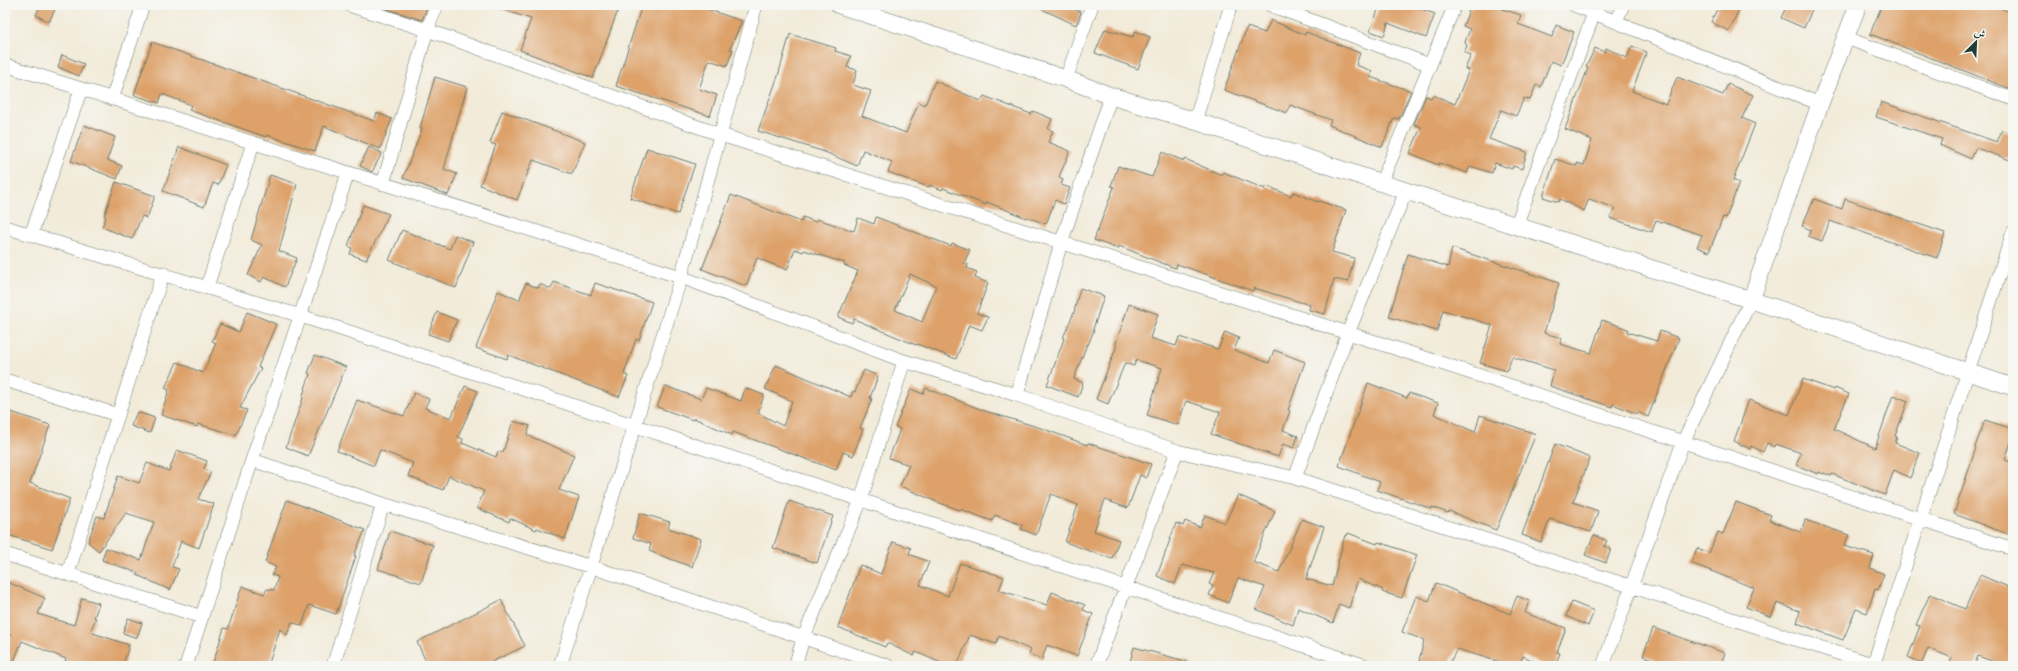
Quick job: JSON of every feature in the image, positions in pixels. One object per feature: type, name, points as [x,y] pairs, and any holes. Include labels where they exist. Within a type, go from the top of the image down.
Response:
[{"type":"street","points":[[112,99],[143,5]]},
{"type":"street","points":[[349,5],[427,30],[721,135],[1348,333],[2013,549]]},
{"type":"street","points":[[383,184],[427,30],[437,5]]},
{"type":"street","points":[[560,666],[681,277],[756,5]]},
{"type":"street","points":[[839,5],[1066,79],[1111,96],[1195,121],[1381,183],[1751,300],[1968,373],[2013,386]]},
{"type":"street","points":[[1066,79],[1092,5]]},
{"type":"street","points":[[1195,121],[1231,5]]},
{"type":"street","points":[[1270,5],[1430,65]]},
{"type":"street","points":[[1381,183],[1455,5]]},
{"type":"street","points":[[1574,5],[1820,104]]},
{"type":"street","points":[[1616,21],[1623,5]]},
{"type":"street","points":[[1603,666],[1683,442],[1751,300],[1820,104],[1858,5]]},
{"type":"street","points":[[1516,226],[1594,13]]},
{"type":"street","points":[[1846,38],[2013,100]]},
{"type":"street","points":[[5,65],[681,277],[904,361],[1017,395],[1177,451],[1295,478],[1875,665],[1920,519],[2013,232]]},
{"type":"street","points":[[31,235],[81,89]]},
{"type":"street","points":[[1017,395],[1061,243],[1111,96]]},
{"type":"street","points":[[207,287],[253,143]]},
{"type":"street","points":[[186,666],[252,460],[348,173]]},
{"type":"street","points":[[1295,478],[1348,333],[1406,191]]},
{"type":"street","points":[[5,226],[301,316],[1366,666]]},
{"type":"street","points":[[68,573],[163,273]]},
{"type":"street","points":[[795,666],[803,639],[861,500],[904,361]]},
{"type":"street","points":[[5,380],[118,415]]},
{"type":"street","points":[[1096,666],[1177,451]]},
{"type":"street","points":[[252,460],[383,504],[592,567],[803,639],[888,666]]},
{"type":"street","points":[[333,666],[383,504]]},
{"type":"street","points":[[5,554],[202,617]]},
{"type":"building","points":[[40,5],[57,5],[49,22],[36,15]]},
{"type":"building","points":[[375,5],[428,5],[422,20]]},
{"type":"building","points":[[496,5],[620,5],[593,78],[520,50],[531,19],[495,7]]},
{"type":"building","points":[[642,5],[695,5],[742,21],[730,49],[733,49],[727,66],[709,60],[699,89],[717,95],[710,116],[616,86]]},
{"type":"building","points":[[1033,5],[1065,5],[1081,12],[1076,25]]},
{"type":"building","points":[[1380,5],[1411,5],[1435,14],[1426,38],[1388,23],[1384,36],[1370,31]]},
{"type":"building","points":[[1471,5],[1504,5],[1502,9],[1521,15],[1518,24],[1552,37],[1556,25],[1574,32],[1561,65],[1551,61],[1541,87],[1536,85],[1530,100],[1524,98],[1516,116],[1501,110],[1489,139],[1527,152],[1522,169],[1513,166],[1512,169],[1495,163],[1492,173],[1470,166],[1467,173],[1439,163],[1438,165],[1410,153],[1421,127],[1414,124],[1426,96],[1431,98],[1433,95],[1455,104],[1469,70],[1465,69],[1471,55],[1464,52],[1467,46],[1465,42],[1470,29],[1463,26]]},
{"type":"building","points":[[1719,5],[1741,5],[1729,31],[1711,22]]},
{"type":"building","points":[[1787,5],[1814,5],[1804,28],[1781,18]]},
{"type":"building","points":[[1882,5],[1992,5],[2013,13],[2013,90],[1870,34]]},
{"type":"building","points":[[1271,20],[1305,35],[1306,32],[1360,53],[1356,65],[1372,71],[1370,77],[1411,91],[1399,119],[1394,118],[1382,147],[1329,125],[1331,120],[1290,105],[1287,113],[1224,90],[1247,27],[1265,33]]},
{"type":"building","points":[[1105,29],[1133,37],[1135,31],[1150,37],[1138,69],[1095,53]]},
{"type":"building","points":[[790,34],[836,48],[835,51],[851,56],[847,67],[857,70],[853,85],[871,91],[862,116],[906,133],[919,102],[925,105],[935,81],[981,101],[984,96],[1031,114],[1033,111],[1052,119],[1048,129],[1053,131],[1048,142],[1070,151],[1059,177],[1063,179],[1061,185],[1070,188],[1064,204],[1055,200],[1046,224],[1027,217],[1026,218],[987,202],[986,205],[943,188],[942,190],[930,185],[929,187],[888,172],[892,162],[863,150],[857,166],[825,152],[758,131],[778,76]]},
{"type":"building","points":[[152,42],[374,121],[377,113],[392,119],[380,149],[324,126],[315,151],[267,135],[266,137],[189,110],[191,105],[162,94],[159,103],[134,95]]},
{"type":"building","points":[[1632,46],[1647,52],[1632,91],[1666,104],[1677,77],[1723,95],[1728,84],[1753,95],[1742,118],[1755,124],[1733,180],[1739,183],[1726,218],[1723,217],[1709,252],[1697,247],[1702,235],[1656,220],[1652,232],[1610,218],[1615,208],[1589,199],[1584,211],[1560,199],[1559,202],[1543,197],[1555,159],[1577,166],[1577,163],[1584,165],[1592,140],[1565,129],[1588,68],[1586,67],[1595,48],[1604,52],[1606,48],[1627,58]]},
{"type":"building","points":[[62,55],[84,64],[79,76],[58,67]]},
{"type":"building","points":[[435,77],[467,87],[444,169],[457,174],[448,195],[403,178],[422,129],[420,128]]},
{"type":"building","points":[[1881,102],[1997,142],[2002,130],[2013,134],[2013,161],[1976,148],[1971,159],[1940,145],[1942,139],[1876,117]]},
{"type":"building","points":[[502,111],[585,142],[572,174],[533,160],[517,200],[480,185],[496,145],[490,143]]},
{"type":"building","points":[[84,125],[115,137],[107,160],[122,166],[117,179],[71,161]]},
{"type":"building","points":[[179,147],[226,165],[218,185],[213,183],[204,207],[163,191]]},
{"type":"building","points":[[369,147],[382,153],[372,172],[360,166]]},
{"type":"building","points":[[647,148],[695,164],[678,214],[630,198]]},
{"type":"building","points":[[1162,152],[1184,161],[1185,159],[1222,175],[1223,172],[1265,189],[1267,186],[1291,196],[1293,192],[1318,202],[1319,201],[1346,210],[1332,252],[1354,258],[1348,282],[1334,279],[1325,314],[1309,310],[1310,305],[1254,288],[1253,291],[1177,264],[1176,268],[1172,267],[1119,246],[1118,249],[1094,240],[1114,187],[1111,186],[1118,166],[1152,177]]},
{"type":"building","points":[[270,175],[297,184],[279,251],[297,258],[285,287],[264,277],[261,282],[248,275],[262,245],[251,240]]},
{"type":"building","points":[[116,182],[155,196],[147,218],[142,216],[132,239],[102,227],[106,217],[104,216]]},
{"type":"building","points":[[731,195],[801,222],[803,217],[816,222],[817,219],[854,231],[858,218],[874,224],[876,217],[951,246],[952,243],[970,250],[964,263],[968,264],[967,268],[977,272],[975,278],[988,283],[977,313],[988,317],[982,330],[969,325],[956,359],[917,344],[916,345],[854,319],[852,323],[838,317],[858,271],[844,265],[845,263],[804,250],[803,252],[795,249],[787,270],[757,258],[746,286],[702,269]],"holes":[[[910,274],[936,286],[922,322],[895,310]]]},
{"type":"building","points":[[1814,199],[1842,209],[1845,199],[1945,233],[1937,258],[1830,221],[1822,241],[1808,236],[1811,230],[1802,226]]},
{"type":"building","points":[[363,205],[389,214],[366,260],[350,254],[352,248],[348,246]]},
{"type":"building","points":[[402,230],[450,249],[455,235],[473,242],[456,288],[389,260]]},
{"type":"building","points":[[1452,248],[1559,283],[1544,333],[1562,338],[1560,344],[1591,353],[1602,320],[1628,329],[1627,332],[1657,341],[1660,331],[1679,338],[1648,417],[1638,412],[1637,414],[1613,404],[1612,407],[1550,386],[1554,370],[1512,357],[1507,371],[1480,363],[1492,325],[1443,310],[1437,331],[1389,317],[1408,254],[1448,267]]},
{"type":"building","points":[[554,282],[591,295],[595,283],[652,302],[639,340],[636,339],[624,374],[628,376],[619,397],[508,355],[507,359],[476,348],[498,291],[519,300],[526,283],[538,288],[540,284],[551,289]]},
{"type":"building","points":[[1080,288],[1104,296],[1093,329],[1094,330],[1074,379],[1083,383],[1078,397],[1047,385],[1064,339],[1063,338],[1074,312]]},
{"type":"building","points":[[1129,304],[1158,314],[1150,338],[1176,346],[1179,337],[1218,349],[1225,332],[1239,338],[1234,350],[1269,363],[1274,350],[1305,362],[1288,410],[1290,411],[1283,430],[1298,436],[1294,448],[1283,444],[1278,457],[1211,434],[1220,412],[1186,401],[1178,425],[1147,415],[1162,368],[1136,360],[1134,366],[1125,363],[1108,404],[1096,399],[1116,348],[1116,343]]},
{"type":"building","points":[[247,312],[276,324],[258,367],[261,368],[240,408],[247,410],[236,435],[198,424],[197,427],[161,415],[169,390],[165,388],[177,362],[203,373],[216,343],[212,341],[220,324],[239,332]]},
{"type":"building","points":[[437,312],[457,320],[448,341],[428,334]]},
{"type":"building","points":[[315,355],[346,367],[308,456],[286,447],[303,398],[310,374],[308,373]]},
{"type":"building","points":[[776,365],[851,397],[853,391],[855,392],[864,370],[878,376],[870,398],[872,399],[860,428],[863,429],[853,456],[843,452],[836,470],[733,432],[732,435],[694,418],[693,420],[657,407],[665,386],[701,399],[706,388],[741,401],[745,388],[764,395],[758,413],[783,426],[792,401],[765,389]]},
{"type":"building","points":[[1803,379],[1834,390],[1835,388],[1849,394],[1834,429],[1875,448],[1893,395],[1908,401],[1895,436],[1897,437],[1895,443],[1920,453],[1910,478],[1894,470],[1885,495],[1832,474],[1831,476],[1819,472],[1818,474],[1796,465],[1801,453],[1776,444],[1775,447],[1767,443],[1763,452],[1751,446],[1750,449],[1734,441],[1749,400],[1789,415]]},
{"type":"building","points":[[1368,383],[1407,398],[1409,393],[1438,403],[1434,414],[1475,432],[1480,415],[1536,434],[1496,530],[1449,511],[1448,513],[1432,507],[1432,509],[1377,490],[1380,482],[1339,466]]},
{"type":"building","points":[[465,386],[478,391],[458,437],[463,439],[462,443],[496,457],[498,451],[503,452],[513,421],[530,426],[527,435],[574,455],[559,490],[579,497],[565,539],[537,528],[536,530],[510,518],[509,522],[477,508],[484,491],[449,476],[443,490],[408,476],[413,463],[380,450],[374,466],[337,451],[357,400],[404,416],[414,393],[429,399],[425,408],[451,418]]},
{"type":"building","points":[[926,388],[985,411],[1044,429],[1087,445],[1088,443],[1151,464],[1146,478],[1140,475],[1128,508],[1105,500],[1094,531],[1119,540],[1112,559],[1065,542],[1078,505],[1051,494],[1036,535],[1021,529],[1022,525],[995,515],[992,521],[937,502],[900,486],[909,465],[889,458],[900,429],[895,427],[911,389],[923,394]]},
{"type":"building","points":[[5,410],[50,425],[30,483],[70,499],[52,549],[5,534]]},
{"type":"building","points":[[137,412],[155,418],[150,433],[131,426]]},
{"type":"building","points":[[1985,420],[2013,429],[2013,436],[2005,460],[2013,463],[2013,536],[1954,514]]},
{"type":"building","points":[[1555,444],[1590,458],[1573,502],[1598,511],[1591,532],[1550,519],[1541,542],[1522,535]]},
{"type":"building","points":[[177,450],[207,461],[204,469],[211,472],[198,499],[214,504],[199,548],[181,541],[172,567],[179,569],[170,590],[137,575],[138,573],[102,560],[106,548],[141,560],[154,522],[126,513],[99,551],[88,542],[97,516],[104,518],[118,476],[139,483],[147,463],[169,471]]},
{"type":"building","points":[[1238,495],[1275,511],[1253,562],[1279,572],[1302,519],[1324,527],[1306,579],[1332,586],[1345,535],[1347,536],[1348,533],[1377,544],[1378,542],[1417,555],[1402,598],[1382,592],[1383,590],[1358,579],[1349,608],[1339,604],[1333,623],[1298,608],[1293,625],[1256,609],[1265,587],[1238,578],[1228,603],[1209,595],[1213,586],[1209,584],[1214,573],[1182,565],[1175,584],[1157,576],[1176,523],[1183,526],[1185,521],[1200,527],[1205,515],[1225,523]]},
{"type":"building","points":[[287,500],[365,530],[354,556],[356,556],[336,614],[309,605],[302,626],[292,622],[287,635],[280,629],[268,666],[244,666],[233,662],[231,666],[222,666],[213,663],[224,628],[228,629],[242,586],[264,594],[267,589],[274,590],[278,577],[272,575],[276,567],[265,562]]},
{"type":"building","points":[[789,501],[833,516],[817,563],[773,548]]},
{"type":"building","points":[[1736,502],[1771,515],[1769,520],[1801,532],[1805,520],[1849,535],[1844,546],[1874,555],[1870,568],[1884,574],[1878,590],[1875,589],[1867,613],[1856,609],[1843,640],[1797,623],[1800,611],[1777,603],[1771,617],[1746,607],[1754,588],[1691,563],[1697,548],[1709,553],[1718,532],[1723,534]]},
{"type":"building","points":[[640,513],[670,522],[668,528],[701,539],[692,567],[649,551],[651,544],[633,538]]},
{"type":"building","points":[[390,531],[433,545],[421,583],[378,569]]},
{"type":"building","points":[[1594,535],[1607,541],[1604,546],[1611,549],[1606,563],[1585,555]]},
{"type":"building","points":[[893,542],[911,548],[909,554],[929,562],[920,585],[948,596],[960,563],[1004,577],[999,590],[1047,605],[1052,592],[1085,605],[1083,610],[1093,614],[1077,656],[1047,645],[1042,659],[1029,654],[1031,650],[999,636],[996,644],[970,635],[957,666],[948,666],[916,652],[914,656],[887,643],[885,647],[838,627],[860,565],[881,574]]},
{"type":"building","points":[[1980,575],[2013,589],[2013,666],[2005,666],[1978,656],[1974,666],[1958,666],[1950,663],[1952,658],[1928,648],[1922,663],[1908,657],[1920,626],[1916,625],[1930,594],[1965,609]]},
{"type":"building","points":[[5,581],[45,598],[38,614],[74,625],[82,598],[99,603],[94,618],[96,618],[90,632],[129,645],[123,666],[64,666],[66,659],[22,641],[12,666],[5,666],[5,649],[11,635],[5,633]]},
{"type":"building","points":[[1436,583],[1510,614],[1517,596],[1529,601],[1525,613],[1566,628],[1557,652],[1560,653],[1555,666],[1544,666],[1523,656],[1519,666],[1513,666],[1457,649],[1448,666],[1433,666],[1419,661],[1424,640],[1402,632],[1416,596],[1429,601]]},
{"type":"building","points":[[501,600],[525,646],[483,666],[428,666],[417,642]]},
{"type":"building","points":[[1572,602],[1594,611],[1588,626],[1566,616]]},
{"type":"building","points":[[128,618],[142,623],[137,638],[123,633]]},
{"type":"building","points":[[1653,628],[1725,653],[1720,666],[1653,666],[1655,660],[1643,656]]},
{"type":"building","points":[[1134,647],[1189,662],[1189,666],[1129,666]]}]
